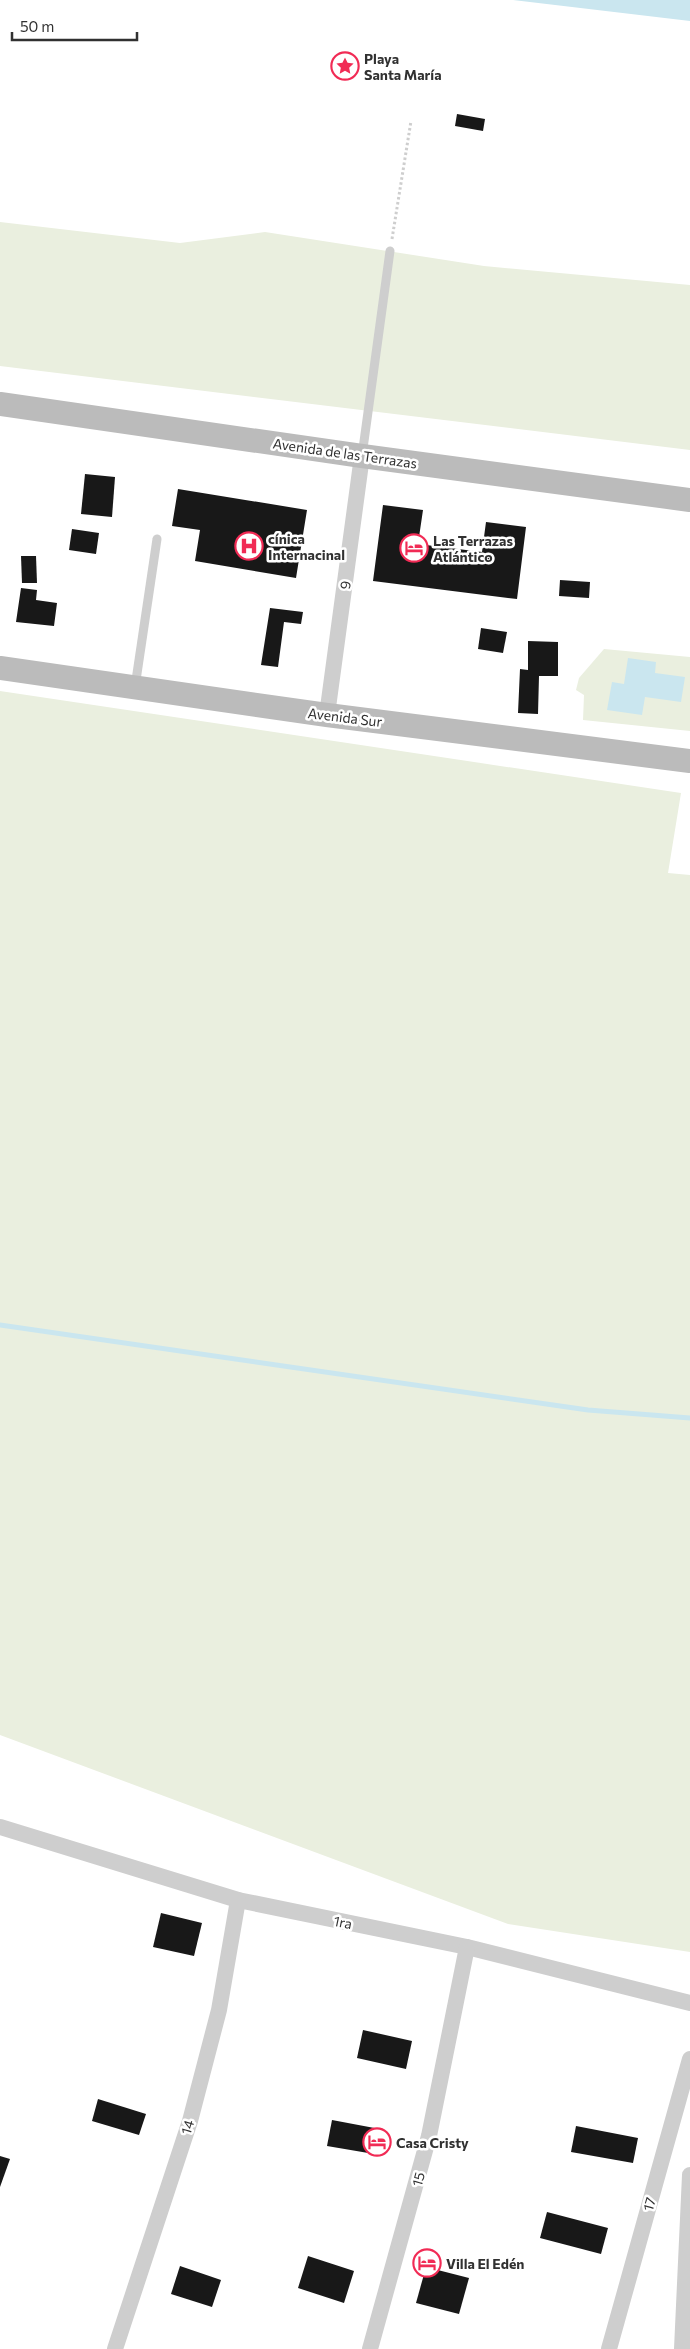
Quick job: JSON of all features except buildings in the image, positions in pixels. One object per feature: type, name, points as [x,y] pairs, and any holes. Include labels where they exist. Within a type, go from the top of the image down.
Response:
[{"type":"street","name":"Avenida de las Terrazas","points":[[0,404],[362,456],[690,500]]},
{"type":"street","name":"9","points":[[327,715],[362,456]]},
{"type":"street","name":"Avenida Sur","points":[[0,668],[327,715],[690,760]]},
{"type":"street","name":"1ra","points":[[0,1827],[238,1900],[467,1948],[690,2003]]},
{"type":"street","name":"14","points":[[115,2349],[190,2121],[219,2010],[238,1900]]},
{"type":"street","name":"15","points":[[370,2349],[430,2136],[467,1948]]},
{"type":"street","name":"17","points":[[609,2349],[690,2059]]},
{"type":"street","points":[[682,2349],[690,2175]]},
{"type":"lane","points":[[362,456],[390,252]]},
{"type":"lane","points":[[135,688],[157,539]]},
{"type":"path","points":[[390,252],[411,121]]},
{"type":"green space","points":[[0,222],[180,243],[265,232],[484,266],[690,285],[690,450],[0,366]]},
{"type":"green space","points":[[604,649],[690,657],[690,731],[583,720],[584,695],[576,690],[579,678]]},
{"type":"green space","points":[[0,691],[681,793],[668,873],[690,875],[690,1952],[508,1924],[0,1735]]},
{"type":"water","points":[[513,0],[690,0],[690,21]]},
{"type":"water","points":[[628,658],[656,662],[655,673],[685,677],[681,702],[645,697],[642,715],[607,710],[612,682],[624,684]]},
{"type":"waterway","points":[[0,1325],[588,1410],[690,1418]]},
{"type":"place","name":"Playa Santa María","points":[[345,66]]},
{"type":"place","name":"cínica Internacinal","points":[[249,546]]},
{"type":"place","name":"Las Terrazas Atlántico","points":[[414,548]]},
{"type":"place","name":"Casa Cristy","points":[[377,2142]]},
{"type":"place","name":"Villa El Edén","points":[[427,2263]]}]
